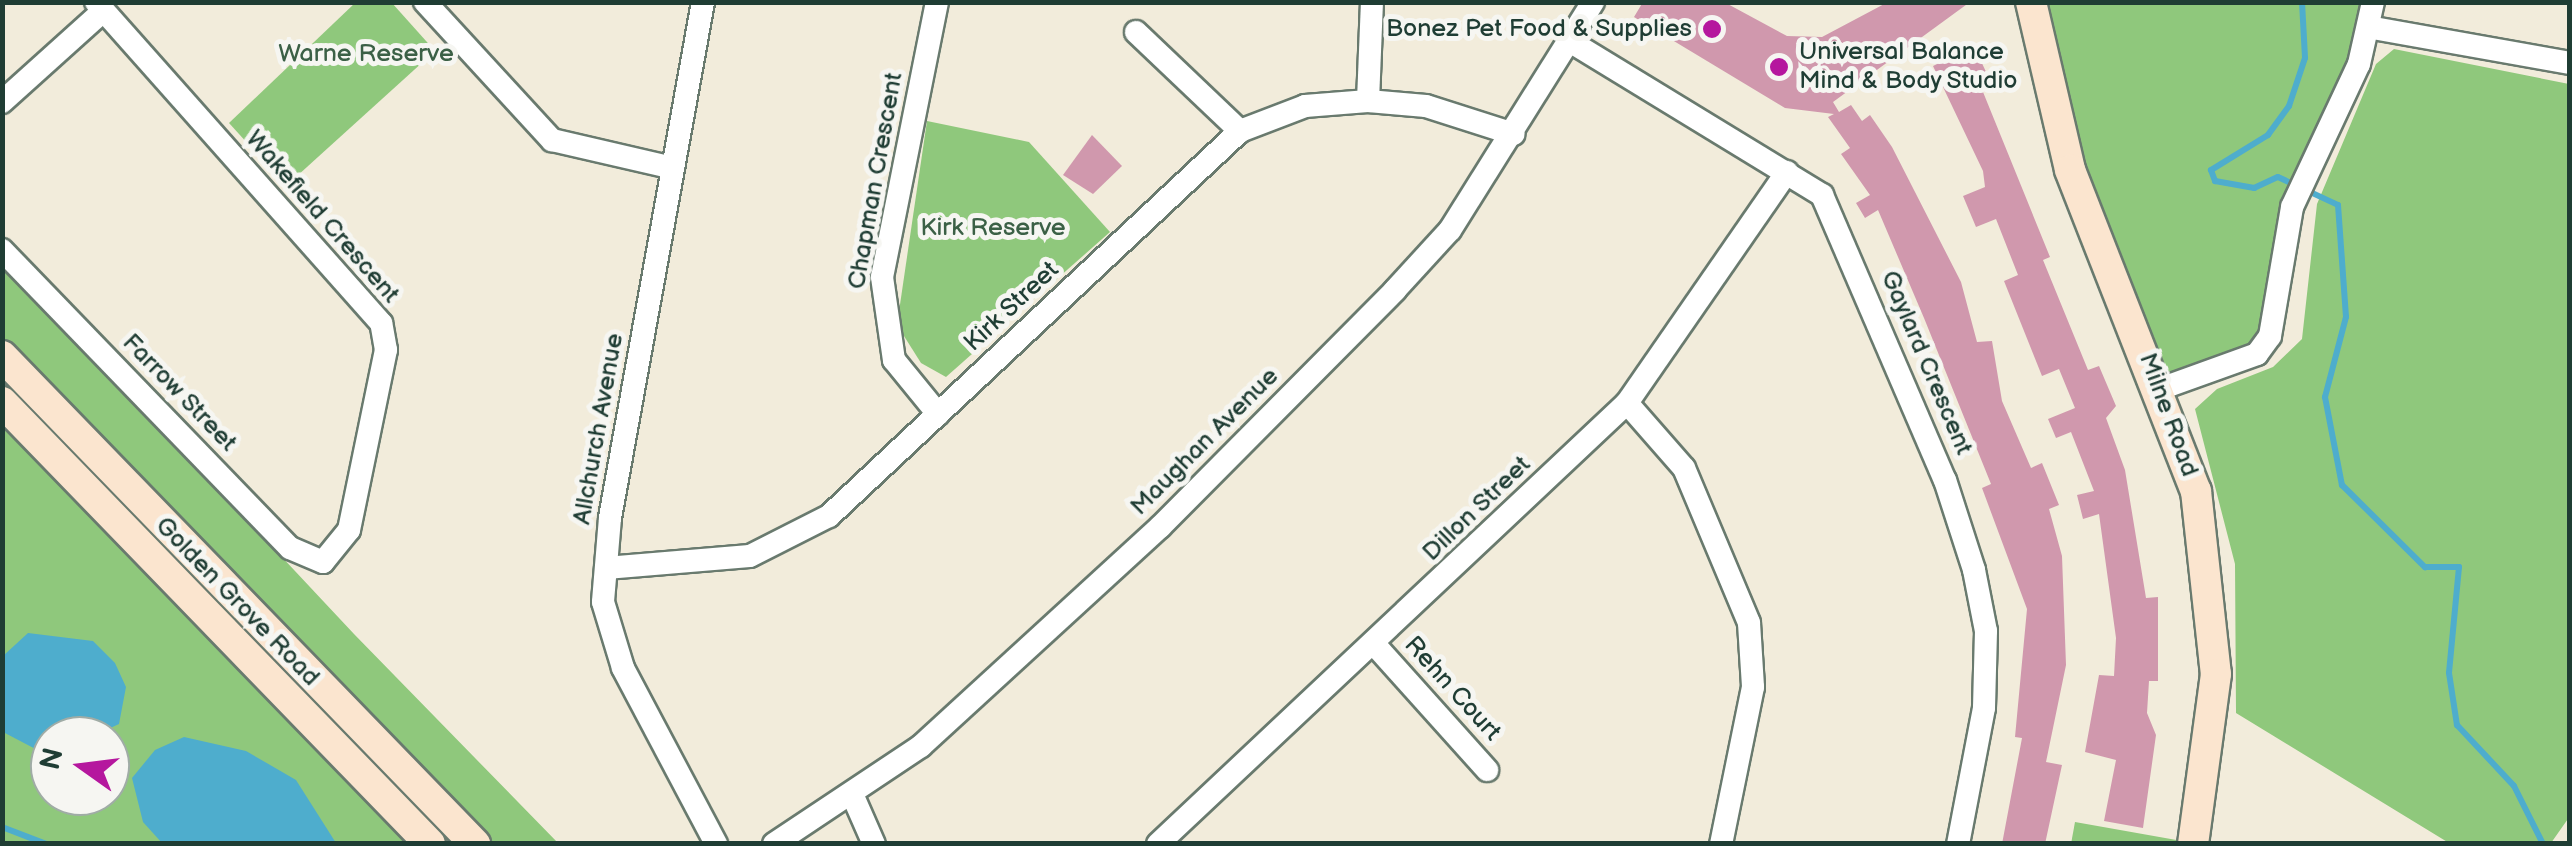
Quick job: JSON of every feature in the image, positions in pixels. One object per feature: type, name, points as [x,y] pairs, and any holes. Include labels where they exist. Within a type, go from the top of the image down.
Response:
[{"type":"main road","name":"Milne Road","points":[[2031,2],[2070,170],[2160,389],[2196,491],[2215,614],[2212,726],[2193,844]]},
{"type":"main road","name":"Golden Grove Road","points":[[2,356],[475,844]]},
{"type":"main road","name":"Golden Grove Road","points":[[2,402],[430,844]]},
{"type":"street","name":"Allchurch Avenue","points":[[703,2],[603,602],[622,668],[716,844]]},
{"type":"street","name":"Chapman Crescent","points":[[936,2],[882,277],[894,360],[938,414]]},
{"type":"street","points":[[1368,100],[1372,2]]},
{"type":"street","name":"Maughan Avenue","points":[[774,844],[921,746],[1160,527],[1450,230],[1573,43],[1593,2]]},
{"type":"street","points":[[2160,389],[2257,354],[2270,336],[2292,208],[2304,168],[2344,98],[2373,2]]},
{"type":"street","points":[[429,4],[552,140],[673,168]]},
{"type":"street","points":[[2,102],[100,7]]},
{"type":"street","name":"Wakefield Crescent","points":[[100,7],[381,323],[386,350],[349,530],[323,562]]},
{"type":"street","points":[[2368,28],[2570,63]]},
{"type":"street","points":[[1136,32],[1240,131]]},
{"type":"street","name":"Gaylard Crescent","points":[[1573,43],[1822,196],[1867,292],[1974,570],[1986,630],[1984,708],[1958,844]]},
{"type":"street","name":"Kirk Street","points":[[606,568],[750,556],[829,516],[1240,131],[1305,106],[1368,100],[1426,106],[1514,134]]},
{"type":"street","name":"Dillon Street","points":[[1158,844],[1375,645],[1627,403],[1788,172]]},
{"type":"street","name":"Farrow Street","points":[[2,250],[290,548],[323,562]]},
{"type":"street","points":[[1627,403],[1684,468],[1749,624],[1753,687],[1721,844]]},
{"type":"street","name":"Rehn Court","points":[[1375,645],[1487,770]]},
{"type":"street","points":[[852,794],[874,844]]},
{"type":"green space","name":"Warne Reserve","points":[[355,3],[392,3],[435,51],[286,186],[229,123]]},
{"type":"green space","points":[[2031,3],[2370,3],[2368,27],[2304,168],[2270,336],[2160,389],[2070,170]]},
{"type":"green space","points":[[2394,49],[2569,84],[2570,816],[2551,843],[2449,843],[2236,713],[2235,564],[2195,409],[2217,389],[2273,367],[2302,339],[2317,204],[2376,64]]},
{"type":"green space","name":"Kirk Reserve","points":[[927,121],[1029,142],[1110,232],[946,377],[921,363],[897,325]]},
{"type":"green space","points":[[2,258],[354,634],[558,843],[486,843],[3,343]]},
{"type":"green space","points":[[2,402],[430,843],[3,843]]},
{"type":"green space","points":[[2075,822],[2182,841],[2182,844],[2071,844]]},
{"type":"water","points":[[28,633],[93,641],[115,663],[126,687],[121,716],[30,716],[30,746],[3,732],[3,656]]},
{"type":"water","points":[[184,737],[246,751],[296,780],[336,843],[162,843],[143,822],[132,778],[155,750]]},
{"type":"building","points":[[1643,2],[1724,2],[1787,36],[1822,37],[1888,2],[1970,2],[1833,102],[1839,112],[1851,105],[1862,121],[1870,115],[1892,147],[1961,282],[1977,342],[1992,341],[2002,401],[2031,468],[2042,463],[2059,505],[2049,509],[2062,556],[2066,665],[2046,762],[2062,765],[2045,844],[2002,844],[2022,738],[2015,737],[2027,609],[1982,488],[1991,484],[1878,210],[1865,218],[1856,203],[1870,195],[1841,154],[1850,148],[1828,117],[1834,114],[1785,108],[1634,17]]},
{"type":"building","points":[[1974,46],[1993,87],[1983,92],[2050,257],[2043,260],[2088,370],[2099,366],[2116,406],[2106,418],[2125,470],[2146,598],[2158,597],[2158,681],[2149,681],[2147,713],[2156,735],[2143,828],[2104,821],[2116,760],[2085,752],[2099,675],[2114,676],[2116,638],[2099,514],[2083,519],[2077,495],[2094,491],[2071,432],[2056,438],[2048,419],[2075,408],[2059,369],[2042,376],[2004,281],[2018,275],[1996,219],[1976,227],[1963,196],[1985,187],[1983,171],[1933,66]]},
{"type":"building","points":[[1092,135],[1122,166],[1093,194],[1063,175]]},
{"type":"waterway","points":[[2302,2],[2305,58],[2289,106],[2268,135],[2211,170],[2215,181],[2254,188],[2278,177],[2338,205],[2346,317],[2325,397],[2342,485],[2425,567],[2459,567],[2449,673],[2457,725],[2514,786],[2543,844]]},
{"type":"waterway","points":[[2,827],[46,844]]},
{"type":"place","name":"Bonez Pet Food & Supplies","points":[[1712,29]]},
{"type":"place","name":"Universal Balance Mind & Body Studio","points":[[1779,67]]}]
